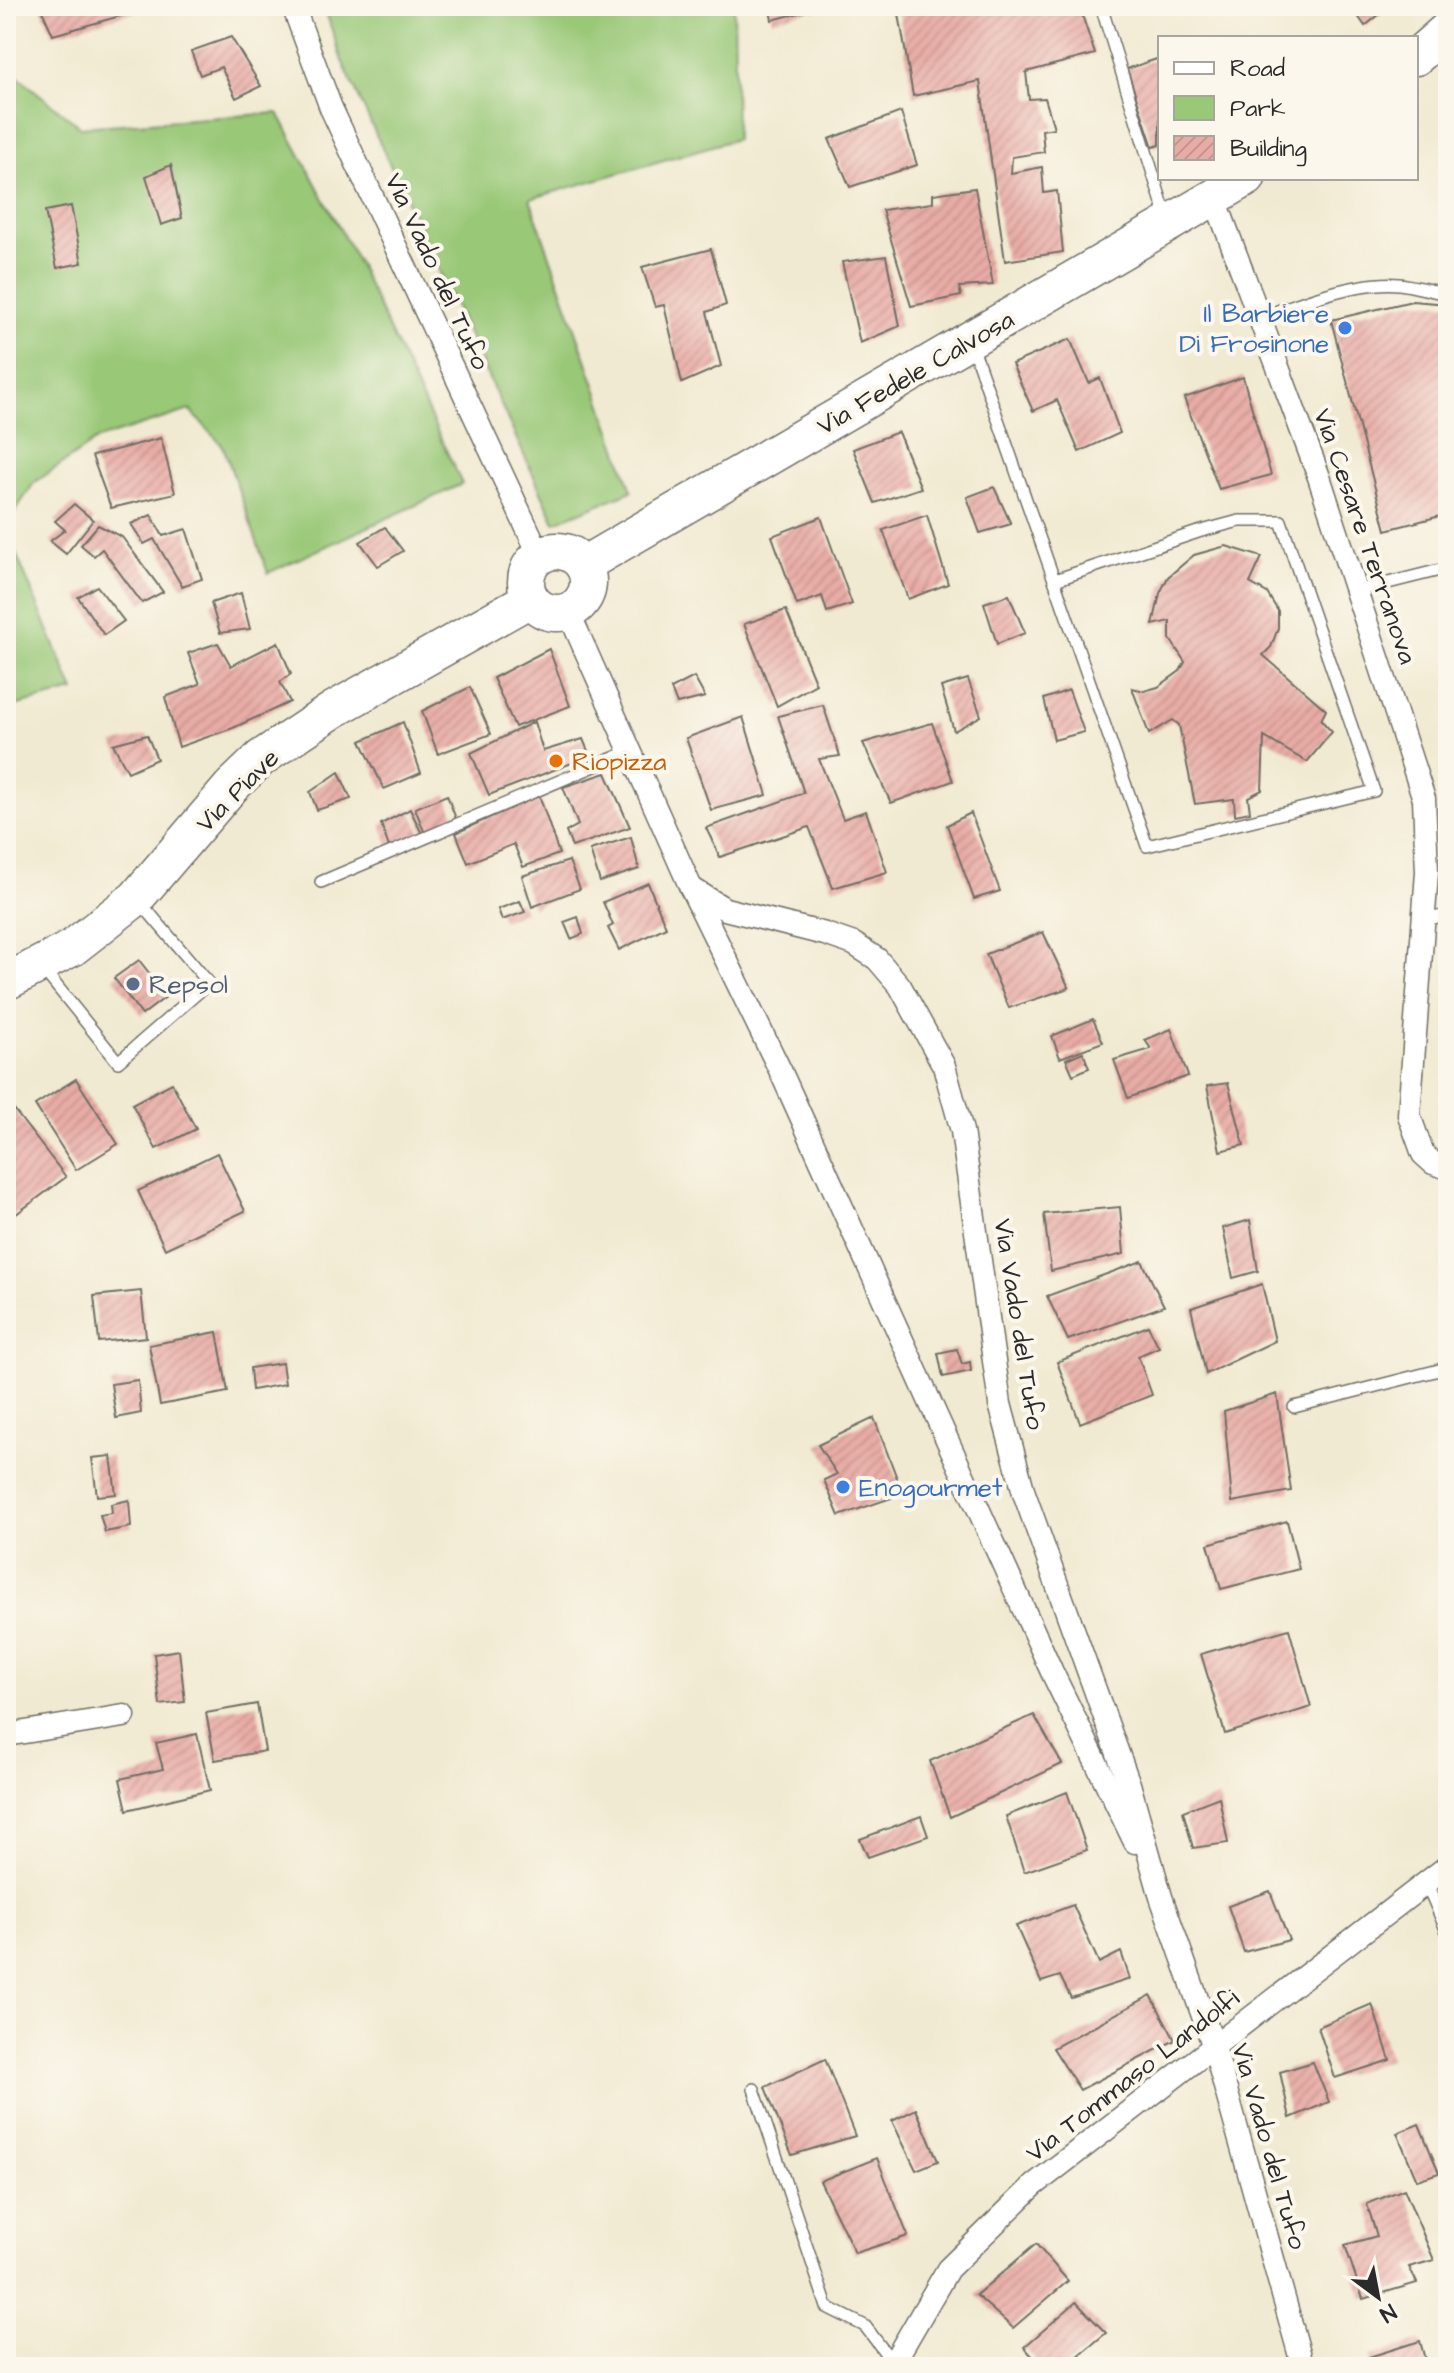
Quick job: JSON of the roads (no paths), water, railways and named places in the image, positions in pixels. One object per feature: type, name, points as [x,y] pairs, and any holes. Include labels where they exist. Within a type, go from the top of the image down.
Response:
[{"type":"main road","points":[[1418,55],[1448,29]]},
{"type":"main road","name":"Via Fedele Calvosa","points":[[583,565],[1244,180]]},
{"type":"main road","points":[[558,551],[576,558],[583,565],[587,592],[576,607],[568,611],[547,612],[530,599],[525,581],[532,562],[540,556],[558,551]]},
{"type":"main road","name":"Via Piave","points":[[6,982],[72,948],[136,898],[231,787],[261,758],[333,710],[530,599]]},
{"type":"street","name":"Via Vado del Tufo","points":[[293,6],[331,108],[540,556]]},
{"type":"street","name":"Via Cesare Terranova","points":[[1215,199],[1319,477],[1424,799],[1427,872],[1409,1115],[1423,1154],[1433,1163],[1448,1168]]},
{"type":"street","name":"Via Vado del Tufo","points":[[568,611],[691,888],[780,1070],[1052,1672],[1161,1897]]},
{"type":"street","name":"Via Vado del Tufo","points":[[691,888],[725,909],[825,934],[854,944],[877,959],[900,986],[944,1066],[962,1131],[1000,1404],[1024,1493],[1129,1784],[1161,1897],[1214,2047],[1303,2367]]},
{"type":"street","points":[[6,1735],[124,1716]]},
{"type":"street","name":"Via Tommaso Landolfi","points":[[892,2365],[948,2269],[1034,2185],[1448,1866]]},
{"type":"lane","points":[[1101,6],[1169,226]]},
{"type":"lane","points":[[1258,319],[1297,303],[1378,284],[1400,284],[1448,294]]},
{"type":"lane","points":[[971,340],[1147,846],[1374,791],[1281,521],[1239,521],[1212,528],[1055,580]]},
{"type":"lane","points":[[1356,591],[1448,568]]},
{"type":"lane","points":[[321,882],[630,751]]},
{"type":"lane","points":[[40,965],[118,1062],[209,983],[136,898]]},
{"type":"lane","points":[[1423,920],[1448,915]]},
{"type":"lane","points":[[1294,1407],[1439,1370],[1448,1375]]},
{"type":"lane","points":[[1426,1882],[1448,1934]]},
{"type":"lane","points":[[754,2089],[827,2307],[865,2326],[892,2365]]},
{"type":"place","name":"Il Barbiere Di Frosinone","points":[[1345,328]]},
{"type":"place","name":"Riopizza","points":[[556,761]]},
{"type":"place","name":"Repsol","points":[[133,984]]},
{"type":"place","name":"Enogourmet","points":[[843,1487]]}]
